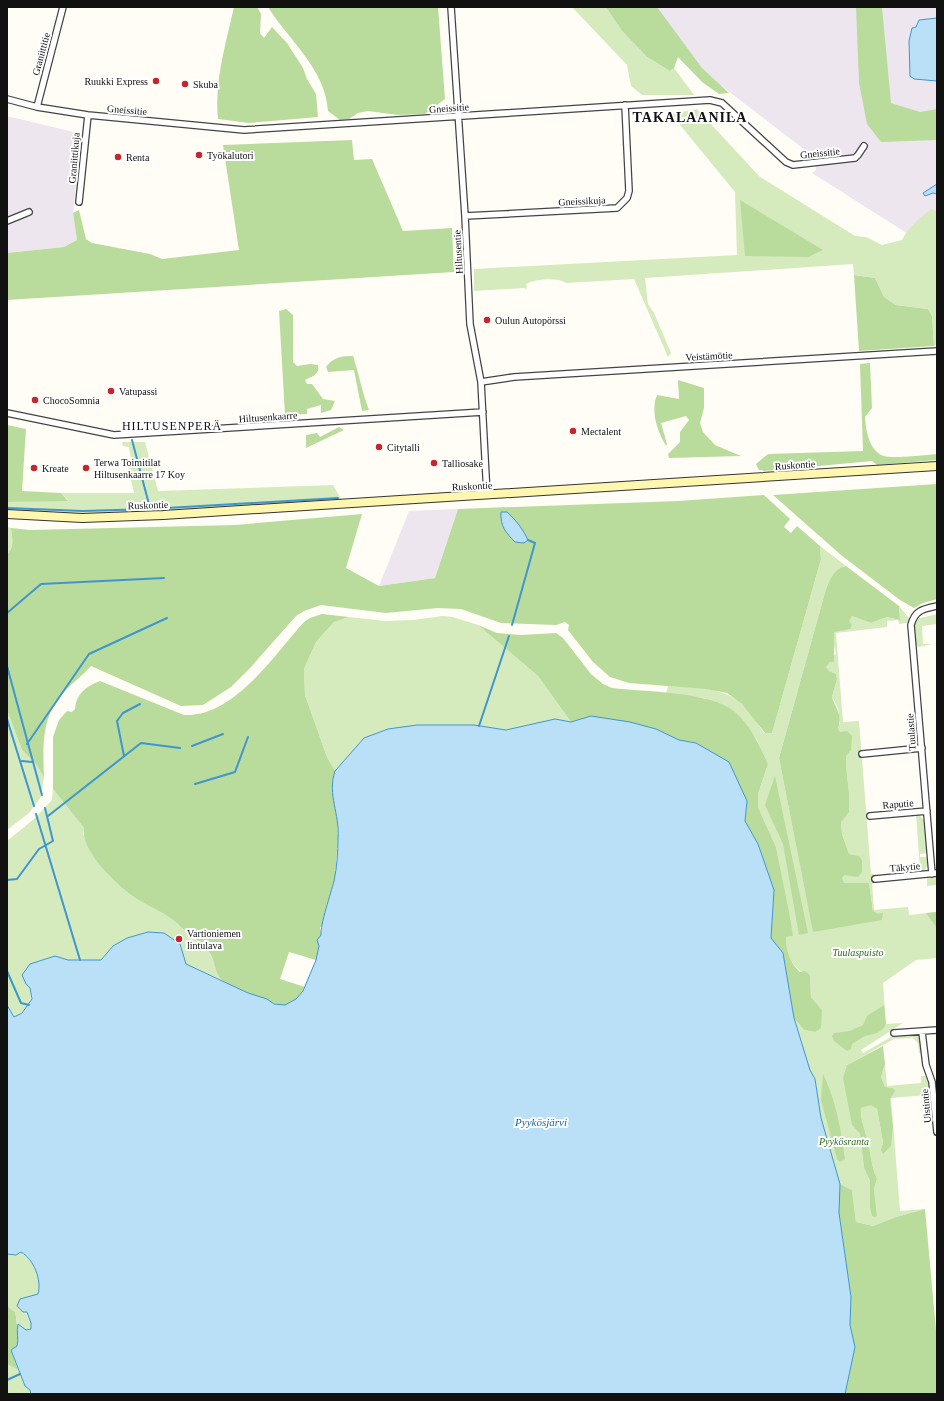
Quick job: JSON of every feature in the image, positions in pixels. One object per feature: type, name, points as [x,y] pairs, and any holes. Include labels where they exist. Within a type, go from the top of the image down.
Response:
[{"type":"main road","name":"Ruskontie","points":[[7,514],[82,518],[149,516],[937,466]]},
{"type":"street","name":"Graniittitie","points":[[37,106],[63,7]]},
{"type":"street","name":"Hiltusentie","points":[[451,7],[465,216],[470,324],[481,382],[487,495]]},
{"type":"street","name":"Gneissitie","points":[[7,99],[88,115],[244,130],[710,100],[722,103],[786,162],[793,164],[855,158],[864,146]]},
{"type":"street","name":"Gneissikuja","points":[[465,216],[617,208],[627,198],[629,191],[626,105]]},
{"type":"street","name":"Graniittikuja","points":[[79,202],[88,115]]},
{"type":"street","points":[[7,221],[29,212]]},
{"type":"street","name":"Veistämötie","points":[[481,382],[514,377],[937,350]]},
{"type":"street","name":"Hiltusenkaarre","points":[[7,413],[114,435],[483,412]]},
{"type":"street","name":"Tuulastie","points":[[934,874],[911,625],[916,613],[921,610],[937,606]]},
{"type":"street","points":[[862,754],[922,748]]},
{"type":"street","name":"Raputie","points":[[870,816],[927,811]]},
{"type":"street","name":"Täkytie","points":[[875,879],[934,874]]},
{"type":"street","points":[[894,1033],[937,1030]]},
{"type":"street","name":"Uistintie","points":[[922,1032],[926,1065],[932,1082],[937,1132]]},
{"type":"shaded area","points":[[647,7],[937,7],[937,238],[916,239],[812,173],[816,170],[814,157],[689,61]]},
{"type":"shaded area","points":[[7,116],[82,134],[73,212],[77,240],[64,247],[7,253]]},
{"type":"shaded area","points":[[458,509],[435,578],[379,586],[409,511]]},
{"type":"green space","points":[[234,7],[257,7],[261,14],[260,33],[264,38],[272,27],[287,43],[303,68],[307,79],[316,94],[318,117],[249,123],[218,119],[217,105],[219,77]]},
{"type":"green space","points":[[268,7],[438,7],[445,99],[425,114],[398,115],[368,111],[358,113],[349,119],[340,120],[328,111],[320,81],[313,68]]},
{"type":"green space","points":[[572,7],[606,7],[622,31],[647,57],[670,71],[674,68],[694,95],[642,95],[631,86],[627,65]]},
{"type":"green space","points":[[606,7],[657,7],[702,68],[729,93],[719,94],[702,82],[678,57],[674,68],[670,71],[647,57],[622,31]]},
{"type":"green space","points":[[856,7],[882,7],[891,103],[920,112],[937,109],[937,140],[881,142],[867,124],[859,83]]},
{"type":"green space","points":[[697,109],[759,176],[855,236],[866,237],[882,245],[902,240],[911,227],[922,216],[931,209],[937,211],[937,345],[934,346],[932,316],[928,309],[896,305],[884,297],[875,278],[854,275],[853,264],[645,278],[648,304],[654,313],[671,353],[668,357],[634,279],[566,283],[546,279],[526,284],[527,289],[474,291],[474,269],[737,255],[735,192],[671,114]]},
{"type":"green space","points":[[352,140],[354,160],[372,159],[403,231],[452,228],[454,272],[7,300],[7,253],[64,247],[77,240],[73,213],[79,210],[86,239],[92,243],[150,254],[162,259],[239,250],[223,145]]},
{"type":"green space","points":[[740,200],[823,250],[808,257],[745,256]]},
{"type":"green space","points":[[854,275],[875,278],[884,297],[896,305],[928,309],[932,316],[934,346],[859,351]]},
{"type":"green space","points":[[286,309],[293,315],[293,362],[297,366],[310,364],[318,365],[317,373],[305,380],[307,384],[312,384],[323,399],[335,401],[331,410],[321,413],[321,405],[307,409],[307,414],[285,415],[279,311]]},
{"type":"green space","points":[[353,356],[369,410],[362,411],[354,370],[328,372],[326,367],[338,358]]},
{"type":"green space","points":[[870,363],[872,408],[865,417],[867,434],[875,450],[888,457],[937,454],[937,460],[877,465],[872,461],[765,471],[759,470],[756,464],[768,454],[863,451],[860,364]]},
{"type":"green space","points":[[678,380],[704,388],[704,408],[700,423],[703,432],[715,445],[741,456],[669,458],[668,454],[680,442],[680,432],[689,420],[686,416],[661,423],[667,444],[666,446],[660,435],[654,408],[657,395],[679,399]]},
{"type":"green space","points":[[7,425],[26,429],[22,491],[61,493],[68,501],[7,502]]},
{"type":"green space","points":[[339,427],[344,430],[306,448],[306,435],[317,433],[320,437]]},
{"type":"green space","points":[[122,442],[145,442],[158,491],[333,485],[341,499],[150,512],[83,514],[7,511],[7,502],[68,500],[61,493],[134,493],[128,467],[132,464],[129,447],[123,446]]},
{"type":"green space","points":[[937,484],[937,599],[923,603],[914,608],[900,600],[841,555],[773,495]]},
{"type":"green space","points":[[764,495],[790,519],[784,527],[791,533],[797,526],[820,546],[821,559],[772,733],[765,733],[742,704],[727,693],[706,689],[629,683],[610,677],[593,662],[568,630],[569,625],[565,622],[556,625],[501,623],[461,609],[438,608],[386,613],[321,605],[304,611],[296,616],[251,667],[231,687],[203,705],[181,706],[91,666],[62,694],[50,713],[44,744],[44,777],[36,764],[22,750],[7,710],[7,554],[12,545],[11,528],[30,530],[235,525],[362,514],[346,568],[379,586],[435,578],[458,509],[678,501]]},
{"type":"green space","points":[[7,527],[11,528],[12,542],[10,551],[7,554]]},
{"type":"green space","points":[[820,546],[846,566],[835,572],[826,589],[779,758],[810,915],[873,910],[869,883],[843,883],[842,878],[845,875],[862,872],[862,860],[858,856],[849,854],[842,834],[841,822],[849,793],[846,756],[838,729],[840,722],[838,708],[832,697],[837,679],[836,674],[829,671],[826,667],[836,653],[833,643],[834,631],[852,616],[871,623],[887,617],[900,620],[899,606],[909,618],[907,623],[899,624],[898,620],[887,621],[887,627],[836,633],[843,722],[859,721],[871,874],[876,874],[875,876],[881,882],[872,883],[874,910],[908,907],[909,915],[937,912],[937,958],[916,960],[883,983],[886,1024],[903,1023],[861,1050],[863,1053],[893,1036],[915,1034],[920,1038],[922,1052],[919,1053],[918,1043],[913,1038],[894,1039],[847,1065],[852,1125],[860,1134],[864,1168],[870,1181],[870,1207],[877,1215],[874,1189],[877,1179],[873,1169],[862,1120],[861,1108],[871,1104],[877,1109],[883,1142],[881,1150],[893,1126],[890,1099],[893,1088],[885,1087],[881,1077],[885,1064],[887,1086],[921,1083],[921,1076],[925,1076],[929,1084],[931,1100],[928,1100],[927,1095],[891,1098],[900,1211],[925,1209],[896,1217],[873,1226],[856,1222],[852,1190],[840,1184],[821,1118],[815,1079],[810,1070],[794,1018],[804,1030],[815,1032],[822,1010],[811,997],[810,975],[794,965],[787,950],[786,937],[792,936],[776,847],[758,807],[758,794],[768,764],[757,740],[746,725],[704,698],[666,694],[668,686],[707,689],[726,694],[734,698],[745,707],[764,733],[772,733],[821,559]]},
{"type":"green space","points":[[846,566],[899,606],[900,620],[887,617],[871,623],[852,616],[849,621],[852,625],[850,629],[834,632],[834,662],[830,662],[826,667],[829,671],[836,674],[837,679],[832,697],[840,720],[838,729],[840,732],[847,731],[852,736],[851,750],[846,756],[849,812],[841,822],[842,834],[849,854],[859,856],[862,860],[862,872],[858,877],[845,875],[842,878],[844,883],[869,883],[873,911],[878,914],[883,913],[882,920],[813,932],[779,758],[826,589],[835,572]]},
{"type":"green space","points":[[322,614],[349,617],[334,622],[316,642],[304,669],[305,695],[327,757],[335,771],[338,836],[335,879],[325,919],[320,928],[321,935],[316,960],[289,952],[280,979],[305,987],[296,999],[290,1004],[283,1006],[233,986],[222,980],[218,974],[211,955],[202,945],[173,919],[131,895],[116,883],[100,865],[87,846],[84,837],[84,828],[53,789],[53,737],[59,720],[67,711],[72,712],[75,709],[79,695],[90,686],[100,681],[184,715],[202,713],[220,706],[252,682],[304,622],[310,618]]},
{"type":"green space","points":[[937,614],[937,624],[922,626],[923,644],[930,644],[918,647],[916,645],[915,626],[917,619]]},
{"type":"green space","points":[[443,616],[453,617],[478,625],[538,676],[571,722],[555,719],[506,730],[474,725],[417,725],[388,729],[364,738],[335,771],[327,757],[305,695],[304,669],[316,642],[334,622],[349,617],[385,621],[413,620]]},
{"type":"green space","points":[[478,625],[497,633],[521,635],[556,633],[563,638],[591,674],[603,684],[612,688],[694,696],[724,705],[741,718],[758,743],[768,764],[758,794],[758,807],[776,847],[793,936],[786,937],[788,952],[791,961],[800,972],[805,971],[810,975],[811,997],[822,1010],[821,1028],[815,1032],[804,1030],[794,1018],[783,953],[771,938],[774,890],[758,844],[745,821],[747,801],[707,751],[696,743],[679,740],[656,729],[591,716],[571,722],[538,676]]},
{"type":"green space","points":[[7,710],[22,750],[36,764],[44,777],[41,797],[29,813],[7,830]]},
{"type":"green space","points":[[775,776],[808,933],[799,935],[783,844],[765,805]]},
{"type":"green space","points":[[53,789],[84,828],[83,834],[92,854],[131,895],[168,915],[209,952],[222,980],[186,964],[180,944],[164,933],[148,932],[127,938],[113,946],[101,960],[68,960],[55,956],[30,988],[31,998],[26,1008],[14,1017],[7,1005],[7,841],[34,819],[52,800]]},
{"type":"green space","points":[[916,814],[924,820],[927,853],[920,854],[920,857],[927,857],[927,866],[923,872],[909,873],[909,871],[920,870]]},
{"type":"green space","points":[[937,876],[937,885],[927,886],[927,878]]},
{"type":"green space","points":[[937,912],[937,928],[926,913]]},
{"type":"green space","points":[[884,1005],[886,1024],[883,1029],[877,1033],[865,1036],[852,1044],[851,1049],[847,1051],[834,1041],[832,1036],[834,1033],[850,1031],[863,1025],[867,1016]]},
{"type":"green space","points":[[883,1046],[885,1064],[881,1077],[885,1087],[893,1088],[895,1091],[890,1099],[893,1126],[891,1146],[883,1154],[881,1150],[883,1142],[877,1109],[871,1105],[861,1108],[862,1120],[873,1169],[877,1179],[874,1189],[877,1215],[875,1217],[872,1216],[870,1207],[870,1181],[864,1168],[860,1134],[852,1125],[843,1078],[847,1065]]},
{"type":"green space","points":[[823,1074],[835,1105],[840,1126],[845,1159],[840,1162],[837,1159],[821,1100]]},
{"type":"green space","points":[[840,1184],[852,1190],[856,1222],[873,1226],[896,1217],[925,1209],[937,1341],[937,1394],[845,1394],[855,1347],[850,1325],[851,1297],[839,1213]]},
{"type":"green space","points":[[21,1252],[26,1255],[33,1265],[39,1283],[38,1294],[20,1299],[31,1323],[31,1329],[26,1330],[18,1324],[15,1312],[7,1306],[7,1254],[16,1255]]},
{"type":"green space","points":[[7,1306],[15,1312],[16,1315],[18,1343],[17,1346],[11,1350],[18,1370],[7,1364]]},
{"type":"green space","points":[[7,1364],[18,1370],[25,1386],[30,1390],[31,1394],[7,1394]]},
{"type":"water","points":[[937,18],[937,81],[914,79],[910,76],[909,41],[912,28],[916,27],[919,20]]},
{"type":"water","points":[[937,184],[937,194],[933,193],[925,196],[923,193]]},
{"type":"water","points":[[501,512],[507,512],[513,518],[522,528],[528,540],[524,543],[515,542],[512,539],[506,532],[503,525]]},
{"type":"water","name":"Pyykösjärvi","points":[[591,716],[630,722],[656,729],[679,740],[696,743],[729,762],[747,801],[745,821],[758,844],[774,890],[771,938],[783,953],[794,1018],[810,1070],[815,1079],[821,1118],[840,1184],[839,1213],[851,1297],[850,1325],[855,1347],[845,1394],[31,1394],[30,1390],[25,1386],[11,1350],[17,1346],[18,1324],[26,1330],[31,1329],[31,1323],[27,1312],[23,1312],[17,1306],[20,1299],[38,1294],[38,1277],[33,1265],[26,1255],[21,1252],[16,1255],[7,1254],[7,1005],[14,1017],[22,1013],[32,999],[30,988],[26,984],[22,975],[30,964],[55,956],[68,960],[101,960],[113,946],[127,938],[148,932],[164,933],[180,944],[186,964],[248,993],[267,999],[274,1004],[285,1005],[296,999],[303,991],[316,960],[319,946],[317,940],[321,935],[324,917],[334,881],[338,849],[338,829],[332,788],[335,771],[364,738],[388,729],[417,725],[474,725],[506,730],[555,719],[571,722]]},
{"type":"waterway","points":[[132,440],[150,508]]},
{"type":"waterway","points":[[7,508],[83,511],[150,509],[338,498]]},
{"type":"waterway","points":[[512,625],[535,543],[528,540]]},
{"type":"waterway","points":[[7,613],[41,584],[164,578]]},
{"type":"waterway","points":[[27,744],[89,654],[167,618]]},
{"type":"waterway","points":[[479,726],[509,636]]},
{"type":"waterway","points":[[7,666],[42,795]]},
{"type":"waterway","points":[[124,756],[117,721],[123,713],[140,704]]},
{"type":"waterway","points":[[7,719],[34,806]]},
{"type":"waterway","points":[[192,746],[223,734]]},
{"type":"waterway","points":[[195,784],[235,772],[248,737]]},
{"type":"waterway","points":[[48,816],[141,743],[180,748]]},
{"type":"waterway","points":[[22,761],[32,762]]},
{"type":"waterway","points":[[7,880],[17,879],[39,849],[53,841],[45,808]]},
{"type":"waterway","points":[[36,814],[80,960]]},
{"type":"waterway","points":[[7,971],[21,1003],[29,1005]]},
{"type":"waterway","points":[[7,1380],[20,1374]]},
{"type":"place","name":"Ruukki Express","points":[[156,81]]},
{"type":"place","name":"Skuba","points":[[185,84]]},
{"type":"place","name":"Työkalutori","points":[[199,155]]},
{"type":"place","name":"Renta","points":[[118,157]]},
{"type":"place","name":"Oulun Autopörssi","points":[[487,320]]},
{"type":"place","name":"Vatupassi","points":[[111,391]]},
{"type":"place","name":"ChocoSomnia","points":[[35,400]]},
{"type":"place","name":"Mectalent","points":[[573,431]]},
{"type":"place","name":"Citytalli","points":[[379,447]]},
{"type":"place","name":"Talliosake","points":[[434,463]]},
{"type":"place","name":"Kreate","points":[[34,468]]},
{"type":"place","name":"Terwa Toimitilat Hiltusenkaarre 17 Koy","points":[[86,468]]},
{"type":"place","name":"Vartioniemen lintulava","points":[[179,939]]},
{"type":"district","name":"TAKALAANILA","points":[[690,117]]},
{"type":"district","name":"HILTUSENPERÄ","points":[[172,426]]},
{"type":"park label","name":"Tuulaspuisto","points":[[858,952]]},
{"type":"park label","name":"Pyykösranta","points":[[844,1141]]}]
